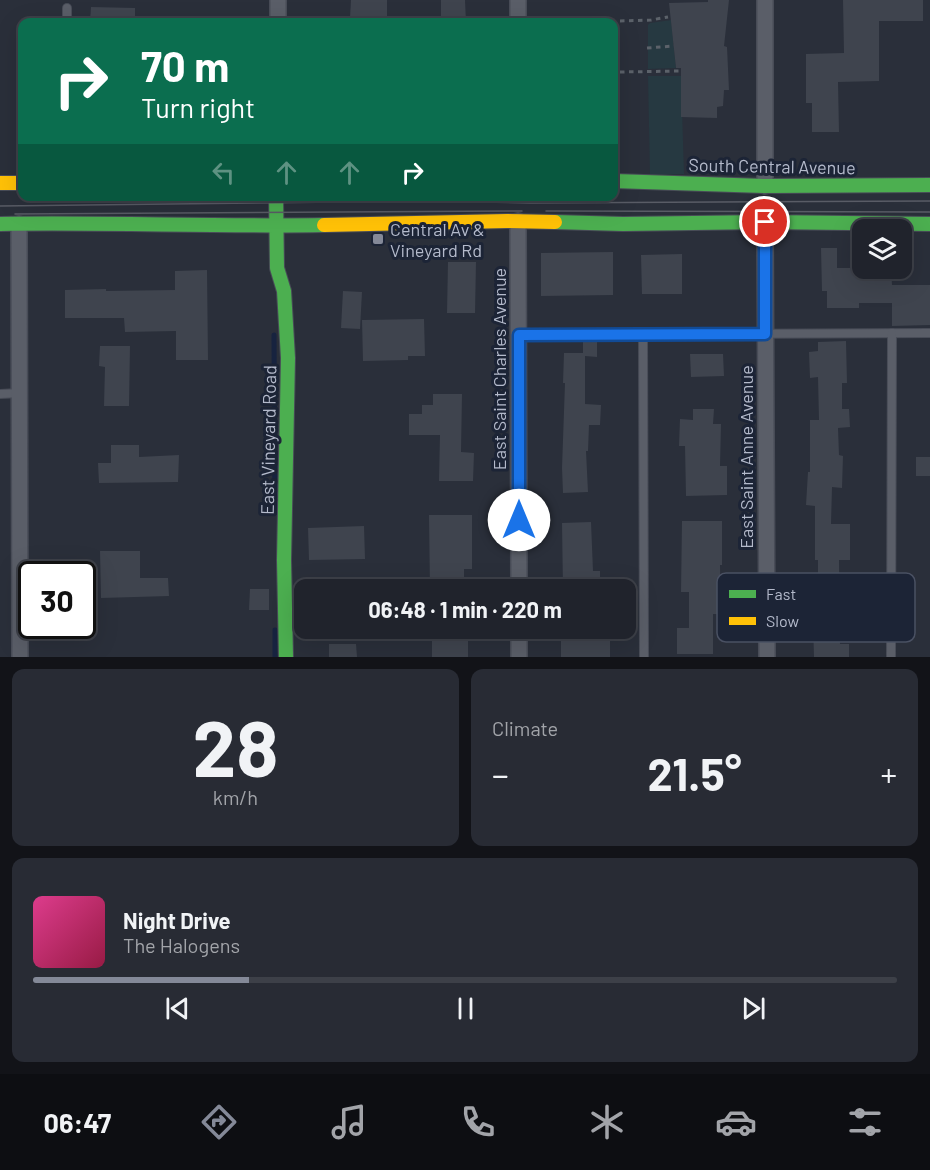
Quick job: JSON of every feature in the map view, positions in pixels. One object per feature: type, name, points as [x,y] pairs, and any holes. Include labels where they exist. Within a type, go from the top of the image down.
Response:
[{"type":"main road","name":"South Central Avenue","points":[[618,181],[765,186],[930,185]]},
{"type":"main road","points":[[0,183],[18,183]]},
{"type":"main road","name":"East Vineyard Road","points":[[276,201],[277,268],[284,291],[288,358],[284,549],[286,657]]},
{"type":"main road","points":[[0,224],[276,226],[518,221],[611,224],[765,222],[930,224]]},
{"type":"street","points":[[278,0],[278,18]]},
{"type":"street","points":[[518,0],[518,18]]},
{"type":"street","points":[[765,0],[765,186]]},
{"type":"street","name":"East Saint Charles Avenue","points":[[518,221],[519,579]]},
{"type":"street","name":"East Saint Anne Avenue","points":[[765,222],[766,573]]},
{"type":"street","points":[[19,224],[20,657]]},
{"type":"street","points":[[519,639],[519,657]]},
{"type":"street","name":"East Saint Anne Avenue","points":[[767,642],[767,657]]},
{"type":"lane","points":[[67,9],[67,18]]},
{"type":"lane","points":[[891,573],[892,333]]},
{"type":"lane","points":[[519,335],[930,333]]},
{"type":"lane","points":[[643,334],[644,657]]},
{"type":"lane","points":[[0,394],[20,393]]},
{"type":"lane","points":[[891,642],[891,657]]},
{"type":"path","points":[[620,21],[668,18]]},
{"type":"path","points":[[647,48],[674,46]]},
{"type":"path","points":[[620,72],[681,71]]},
{"type":"shaded area","points":[[671,20],[676,68],[648,69],[648,25]]},
{"type":"shaded area","points":[[648,76],[681,76],[684,174],[650,175]]},
{"type":"building","points":[[351,0],[387,0],[387,18],[350,18]]},
{"type":"building","points":[[441,0],[465,0],[466,18],[441,18]]},
{"type":"building","points":[[708,0],[729,0],[724,46],[727,47],[729,90],[724,90],[723,106],[717,107],[717,118],[681,117],[681,68],[676,68],[669,3],[708,2]]},
{"type":"building","points":[[843,0],[923,0],[923,21],[879,21],[879,81],[838,82],[839,132],[812,132],[812,103],[806,103],[806,54],[844,53]]},
{"type":"building","points":[[91,7],[135,8],[135,18],[90,18]]},
{"type":"building","points":[[821,248],[837,248],[837,268],[852,268],[852,279],[892,279],[892,285],[930,285],[930,325],[892,326],[892,303],[859,303],[859,308],[827,308],[827,291],[822,291]]},
{"type":"building","points":[[613,252],[613,295],[541,296],[541,253]]},
{"type":"building","points":[[682,254],[682,294],[642,294],[641,255]]},
{"type":"building","points":[[448,262],[476,262],[475,313],[447,313]]},
{"type":"building","points":[[207,270],[208,360],[176,360],[176,331],[125,332],[124,318],[65,318],[65,290],[175,290],[175,271]]},
{"type":"building","points":[[343,291],[362,292],[360,329],[341,328]]},
{"type":"building","points":[[424,319],[425,356],[408,356],[408,360],[363,361],[362,320]]},
{"type":"building","points":[[583,341],[597,341],[597,357],[585,356],[585,404],[601,405],[600,425],[589,425],[588,451],[586,451],[588,492],[563,493],[564,353],[583,353]]},
{"type":"building","points":[[846,341],[847,383],[842,383],[842,409],[849,409],[850,427],[838,428],[839,455],[843,456],[842,488],[832,487],[831,524],[850,524],[850,560],[839,560],[839,573],[818,573],[818,560],[815,560],[815,506],[806,505],[808,472],[810,472],[810,420],[819,420],[818,377],[810,378],[809,352],[818,351],[818,342]]},
{"type":"building","points":[[100,346],[130,346],[129,406],[104,406],[105,367],[99,366]]},
{"type":"building","points":[[690,354],[723,354],[724,376],[691,377]]},
{"type":"building","points":[[433,394],[462,394],[461,452],[474,453],[473,481],[439,481],[440,435],[409,435],[409,414],[422,414],[422,405],[433,405]]},
{"type":"building","points":[[693,409],[714,409],[713,424],[721,424],[720,466],[727,466],[727,495],[686,496],[685,446],[679,446],[680,419],[693,420]]},
{"type":"building","points":[[111,445],[139,445],[139,457],[179,455],[178,482],[99,483],[98,463],[111,463]]},
{"type":"building","points":[[916,457],[930,457],[930,476],[916,476]]},
{"type":"building","points":[[429,515],[472,515],[472,569],[464,569],[464,579],[430,579]]},
{"type":"building","points":[[682,521],[722,521],[722,565],[720,565],[720,573],[717,573],[717,614],[713,614],[713,654],[677,654],[677,628],[689,628],[689,592],[681,592]]},
{"type":"building","points":[[591,522],[593,571],[600,571],[600,579],[563,579],[562,523]]},
{"type":"building","points":[[364,526],[365,559],[309,560],[308,528]]},
{"type":"building","points":[[100,551],[140,551],[140,578],[168,578],[169,596],[101,598]]},
{"type":"building","points":[[250,589],[269,589],[269,610],[249,610]]},
{"type":"building","points":[[468,639],[468,657],[432,657],[432,640]]},
{"type":"building","points":[[561,639],[610,641],[610,657],[561,657]]},
{"type":"building","points":[[814,642],[849,644],[849,657],[814,657]]},
{"type":"building","points":[[329,644],[356,644],[357,657],[329,657]]},
{"type":"waterway","points":[[274,335],[275,513]]},
{"type":"waterway","points":[[275,630],[275,657]]},
{"type":"tram line","points":[[0,206],[423,201],[531,203],[930,201]]},
{"type":"tram line","points":[[15,214],[522,211]]},
{"type":"tram line","points":[[546,211],[930,212]]},
{"type":"traffic: fast","points":[[618,181],[765,186],[930,185]]},
{"type":"traffic: fast","points":[[276,201],[277,268],[284,291],[288,358],[284,560],[286,657]]},
{"type":"traffic: fast","points":[[555,222],[930,224]]},
{"type":"traffic: fast","points":[[0,224],[324,225]]},
{"type":"traffic: slow","points":[[0,183],[18,183]]},
{"type":"traffic: slow","points":[[324,225],[555,222]]},
{"type":"place","name":"Central Av & Vineyard Rd","points":[[378,239]]},
{"type":"route","points":[[519,520],[519,335],[765,334],[765,222]]}]
